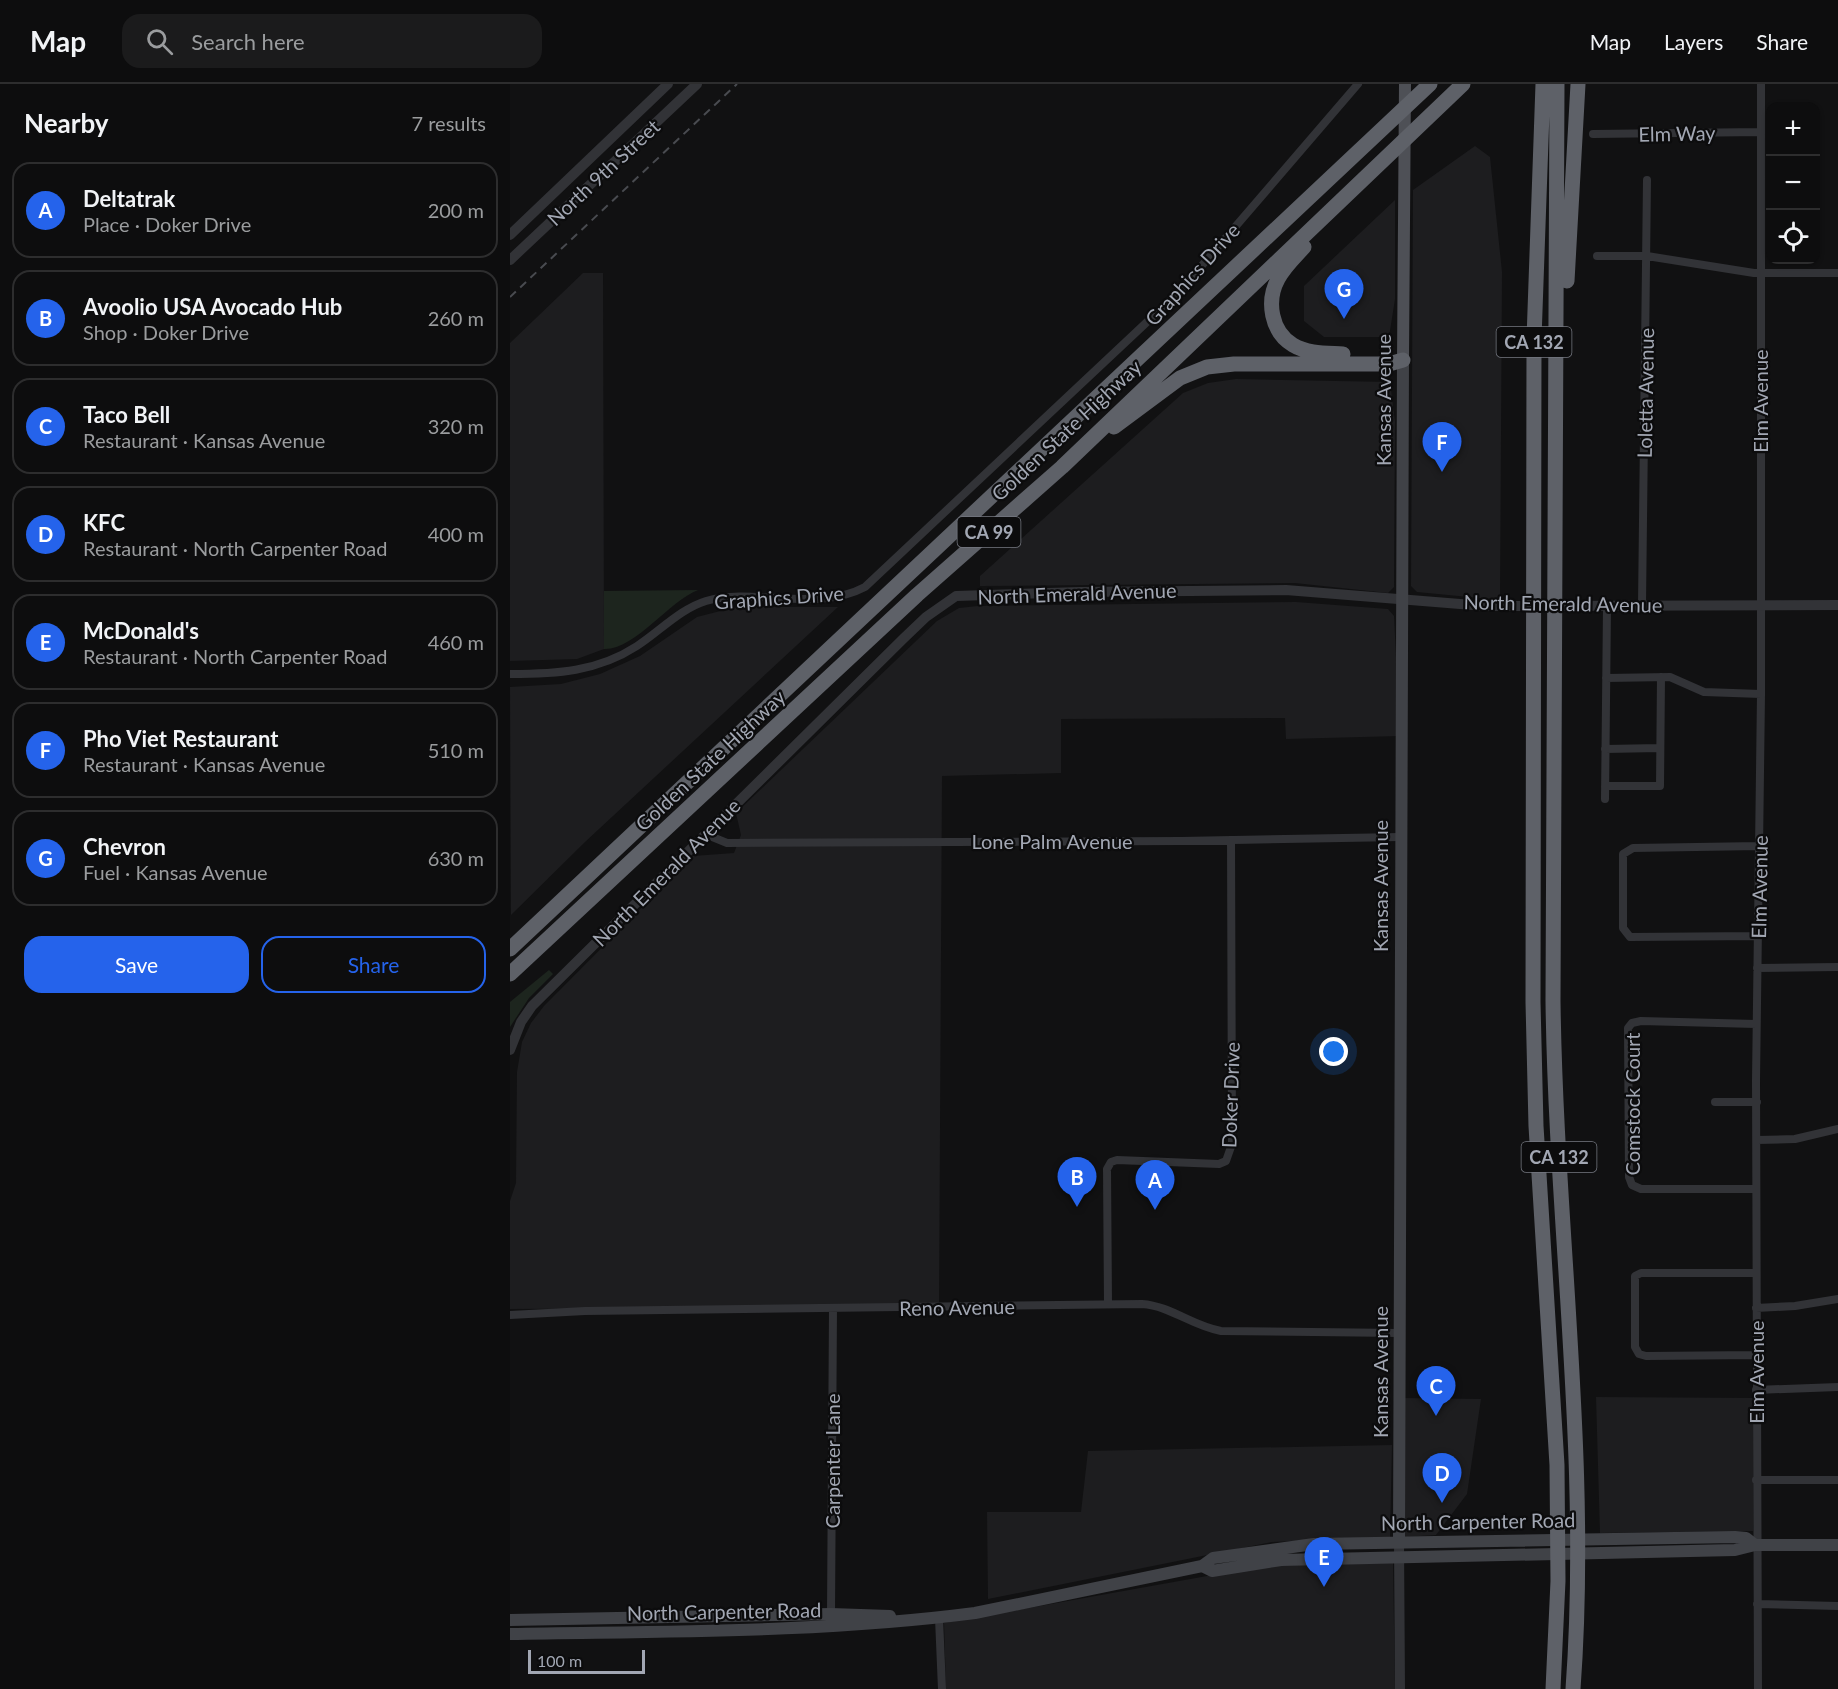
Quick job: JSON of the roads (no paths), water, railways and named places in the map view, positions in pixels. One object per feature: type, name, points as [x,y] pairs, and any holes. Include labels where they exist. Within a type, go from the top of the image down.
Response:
[{"type":"highway","name":"Golden State Highway","points":[[510,948],[703,764],[1429,84]]},
{"type":"highway","name":"Golden State Highway","points":[[510,974],[917,595],[1062,467],[1157,373],[1463,84]]},
{"type":"highway","name":"CA 132","points":[[1573,1689],[1578,1591],[1578,1493],[1554,1056],[1555,624],[1556,484],[1578,84]]},
{"type":"highway","points":[[1550,87],[1556,484]]},
{"type":"highway","name":"CA 132","points":[[1550,87],[1534,289],[1534,1064],[1558,1494],[1558,1581],[1553,1689]]},
{"type":"highway","points":[[1345,196],[1276,281],[1271,299],[1272,317],[1282,335],[1292,345],[1304,350],[1320,353],[1389,356],[1403,360]]},
{"type":"highway","points":[[1062,467],[1168,386],[1193,371],[1222,364],[1389,364],[1403,360]]},
{"type":"main road","name":"Kansas Avenue","points":[[1399,1542],[1400,598],[1405,84]]},
{"type":"main road","name":"North Carpenter Road","points":[[510,1634],[831,1628],[939,1618],[975,1613],[1202,1566],[1213,1558],[1276,1547],[1399,1542],[1735,1536],[1755,1545]]},
{"type":"main road","name":"North Carpenter Road","points":[[1202,1566],[1212,1571],[1281,1560],[1735,1550],[1755,1545],[1838,1545]]},
{"type":"main road","name":"North Carpenter Road","points":[[510,1620],[831,1614],[939,1618]]},
{"type":"main road","points":[[742,1630],[762,1623],[823,1623],[831,1614]]},
{"type":"main road","points":[[622,1632],[643,1624],[687,1623],[692,1621],[693,1617]]},
{"type":"street","name":"North 9th Street","points":[[510,235],[668,84]]},
{"type":"street","name":"North 9th Street","points":[[510,260],[697,84]]},
{"type":"street","name":"Graphics Drive","points":[[510,674],[566,673],[602,663],[636,646],[682,613],[706,602],[826,598],[853,593],[864,587],[1173,298],[1358,84]]},
{"type":"street","name":"Elm Avenue","points":[[1758,1689],[1755,1545],[1756,1024],[1761,694],[1759,604],[1761,84]]},
{"type":"street","name":"Elm Way","points":[[1593,134],[1760,132]]},
{"type":"street","name":"Loletta Avenue","points":[[1642,605],[1647,180]]},
{"type":"street","points":[[510,226],[528,209],[540,206]]},
{"type":"street","points":[[1597,256],[1647,256],[1760,273],[1838,273]]},
{"type":"street","name":"North Emerald Avenue","points":[[510,1050],[521,1022],[532,1006],[926,617],[956,596],[1090,591],[1286,590],[1485,606],[1838,605]]},
{"type":"street","points":[[1605,799],[1606,606]]},
{"type":"street","points":[[1605,786],[1660,786],[1661,677]]},
{"type":"street","points":[[1606,678],[1677,678],[1708,693],[1761,694]]},
{"type":"street","points":[[1605,749],[1660,748]]},
{"type":"street","name":"Lone Palm Avenue","points":[[705,834],[727,843],[1400,837]]},
{"type":"street","name":"Doker Drive","points":[[1108,1304],[1107,1169],[1111,1162],[1117,1160],[1219,1164],[1226,1161],[1232,1144],[1232,840]]},
{"type":"street","points":[[1758,936],[1630,937],[1623,928],[1623,854],[1632,848],[1759,846]]},
{"type":"street","points":[[1757,968],[1838,967]]},
{"type":"street","name":"Comstock Court","points":[[1756,1024],[1641,1021],[1632,1023],[1628,1028],[1629,1177],[1632,1185],[1641,1189],[1756,1189]]},
{"type":"street","points":[[1715,1102],[1756,1102]]},
{"type":"street","points":[[1757,1140],[1795,1139],[1838,1129]]},
{"type":"street","points":[[1756,1273],[1641,1273],[1635,1276],[1635,1347],[1639,1354],[1646,1356],[1756,1355]]},
{"type":"street","points":[[1756,1308],[1795,1306],[1838,1299]]},
{"type":"street","name":"Reno Avenue","points":[[510,1315],[591,1311],[1108,1304],[1161,1306],[1200,1325],[1221,1331],[1399,1334]]},
{"type":"street","name":"Carpenter Lane","points":[[831,1614],[833,1308]]},
{"type":"street","points":[[1756,1390],[1838,1387]]},
{"type":"street","points":[[1756,1480],[1838,1480]]},
{"type":"street","name":"Kansas Avenue","points":[[1399,1542],[1400,1689]]},
{"type":"street","points":[[1757,1604],[1838,1606]]},
{"type":"street","points":[[939,1618],[942,1689]]},
{"type":"railway","points":[[510,297],[737,84]]},
{"type":"place","name":"Chevron","points":[[1344,319]]},
{"type":"place","name":"Pho Viet Restaurant","points":[[1442,472]]},
{"type":"place","name":"Avoolio USA Avocado Hub","points":[[1077,1207]]},
{"type":"place","name":"Deltatrak","points":[[1155,1210]]},
{"type":"place","name":"Taco Bell","points":[[1436,1416]]},
{"type":"place","name":"KFC","points":[[1442,1503]]},
{"type":"place","name":"McDonald's","points":[[1324,1587]]}]
